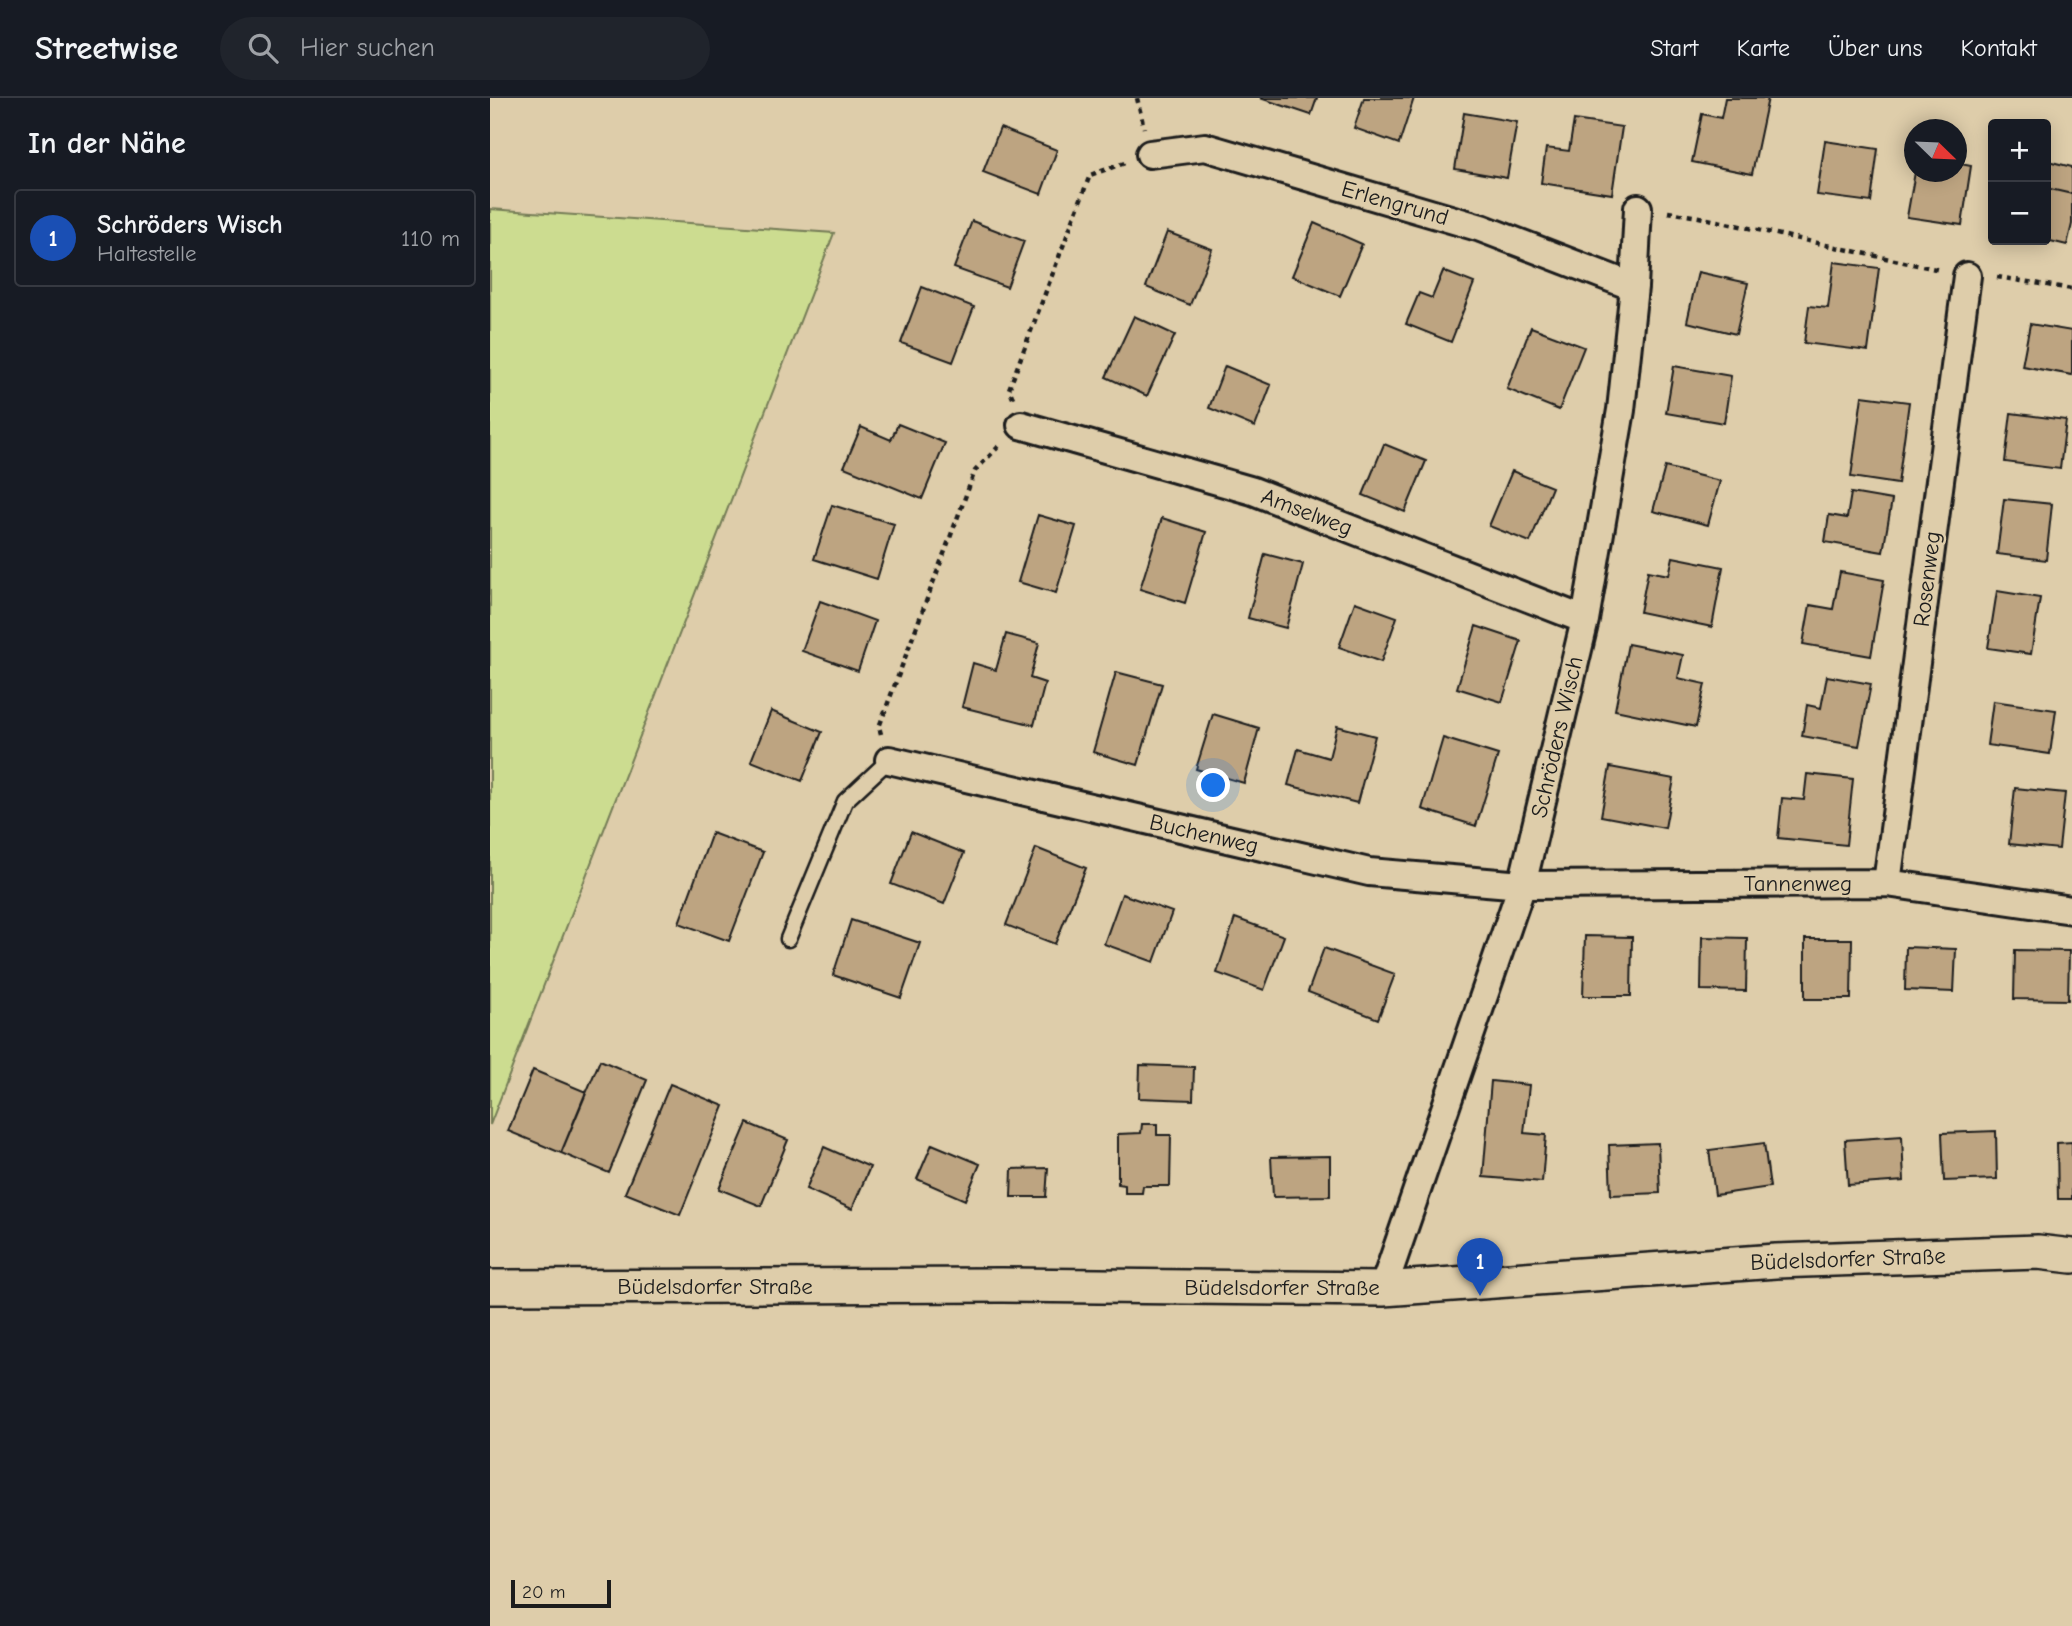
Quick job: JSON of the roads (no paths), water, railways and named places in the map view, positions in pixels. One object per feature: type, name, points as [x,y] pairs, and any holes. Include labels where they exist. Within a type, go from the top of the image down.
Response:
[{"type":"street","name":"Erlengrund","points":[[1150,154],[1205,147],[1481,228],[1634,287]]},
{"type":"street","name":"Schröders Wisch","points":[[1383,1289],[1522,885],[1585,620],[1622,410],[1634,287],[1638,208]]},
{"type":"street","name":"Rosenweg","points":[[1887,883],[1967,276]]},
{"type":"street","name":"Amselweg","points":[[1021,425],[1253,491],[1585,620]]},
{"type":"street","name":"Buchenweg","points":[[889,760],[1369,872],[1522,885]]},
{"type":"street","name":"Tannenweg","points":[[1522,885],[1887,883],[2072,910]]},
{"type":"street","name":"Büdelsdorfer Straße","points":[[490,1287],[1002,1285],[1383,1289],[1776,1261],[2038,1252],[2072,1256]]},
{"type":"lane","points":[[788,939],[845,801],[889,760]]},
{"type":"place","name":"Schröders Wisch","points":[[1480,1296]]}]
